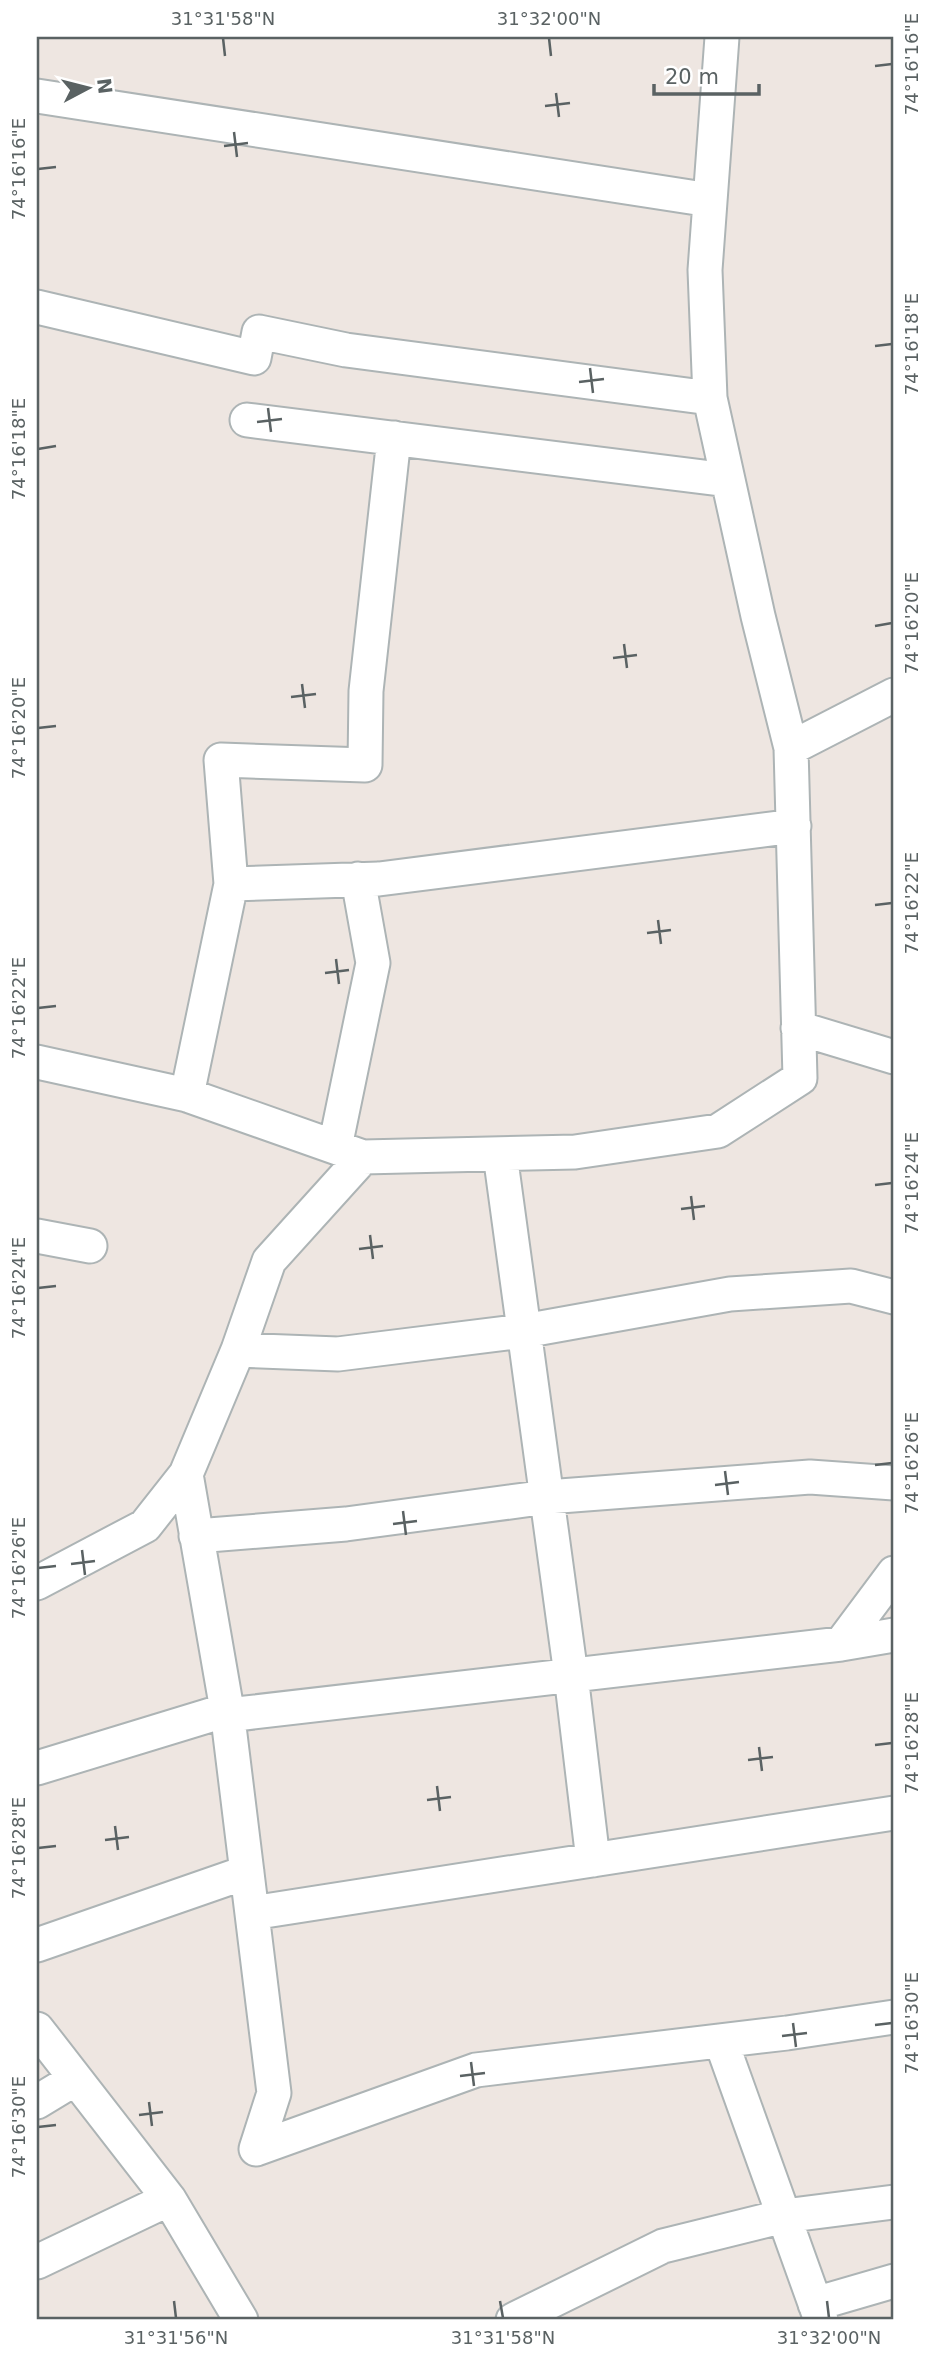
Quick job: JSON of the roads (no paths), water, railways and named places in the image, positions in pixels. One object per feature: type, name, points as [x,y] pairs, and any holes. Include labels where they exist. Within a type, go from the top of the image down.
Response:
[{"type":"street","points":[[37,1062],[187,1095],[349,1152],[575,1152],[718,1131],[800,1078],[792,748],[758,616],[710,398],[705,270],[722,37]]},
{"type":"street","points":[[37,96],[710,200]]},
{"type":"street","points":[[37,307],[254,358],[259,332],[346,351],[710,398]]},
{"type":"street","points":[[247,420],[728,480]]},
{"type":"street","points":[[187,1095],[231,884],[221,760],[365,765],[366,691],[394,438]]},
{"type":"street","points":[[792,748],[894,695]]},
{"type":"street","points":[[231,884],[379,879],[794,826]]},
{"type":"street","points":[[37,1583],[145,1525],[186,1474],[238,1350],[269,1261],[349,1152],[373,963],[358,879]]},
{"type":"street","points":[[798,1028],[894,1056]]},
{"type":"street","points":[[500,1154],[571,1675],[593,1860]]},
{"type":"street","points":[[37,1236],[90,1246]]},
{"type":"street","points":[[238,1350],[338,1354],[524,1332],[730,1294],[851,1286],[894,1297]]},
{"type":"street","points":[[186,1474],[227,1712],[274,2093],[256,2149],[476,2070],[894,2017]]},
{"type":"street","points":[[196,1536],[346,1524],[547,1497],[810,1477],[894,1483]]},
{"type":"street","points":[[841,1644],[894,1573]]},
{"type":"street","points":[[37,1768],[227,1712],[841,1644],[894,1635]]},
{"type":"street","points":[[252,1913],[894,1813]]},
{"type":"street","points":[[37,1945],[247,1872]]},
{"type":"street","points":[[37,2029],[169,2199],[241,2320]]},
{"type":"street","points":[[721,2041],[818,2312],[894,2281]]},
{"type":"street","points":[[37,2102],[75,2079]]},
{"type":"street","points":[[37,2262],[169,2199]]},
{"type":"street","points":[[513,2320],[663,2246],[784,2216],[894,2202]]}]
